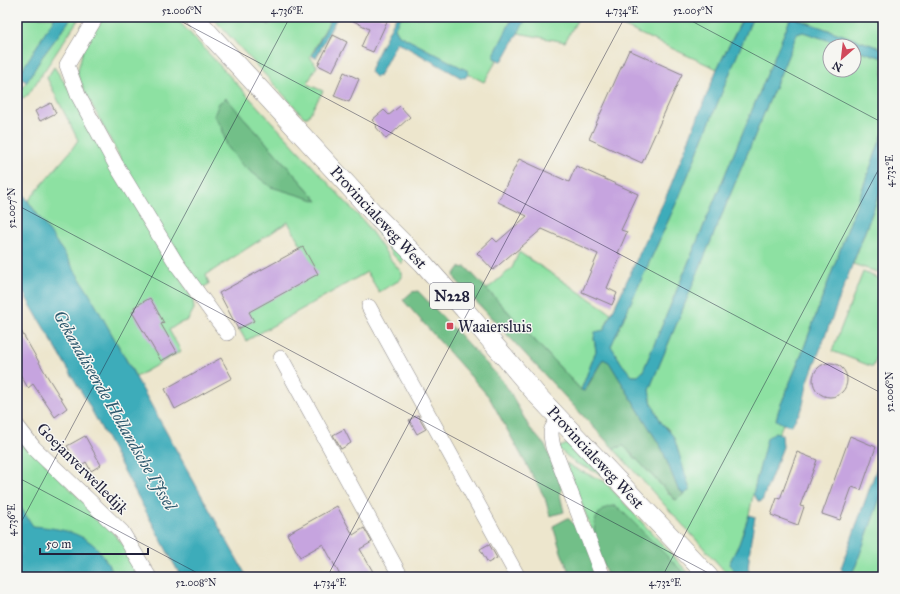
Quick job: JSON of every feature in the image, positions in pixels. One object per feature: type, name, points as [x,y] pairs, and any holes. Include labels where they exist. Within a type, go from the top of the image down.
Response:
[{"type":"main road","name":"Provincialeweg West","points":[[194,17],[377,217],[433,275],[537,395],[709,577]]},
{"type":"street","points":[[96,17],[67,64],[78,95],[116,166],[176,263],[227,333]]},
{"type":"street","points":[[369,307],[518,577]]},
{"type":"street","points":[[281,358],[401,577]]},
{"type":"street","points":[[560,419],[552,426],[551,436],[553,447],[603,577]]},
{"type":"street","name":"Goejanverwelledijk","points":[[17,426],[34,448],[122,532],[149,577]]},
{"type":"green space","points":[[17,17],[55,17],[22,70],[17,81]]},
{"type":"green space","points":[[72,17],[80,17],[28,95],[23,98],[18,95],[42,57]]},
{"type":"green space","points":[[101,17],[175,17],[366,224],[402,273],[400,280],[379,292],[367,272],[246,341],[233,318],[316,272],[288,222],[206,275],[209,284],[197,291],[142,199],[86,94],[77,74],[83,50]],"holes":[[[226,98],[317,200],[227,146],[222,127]]]},
{"type":"green space","points":[[212,17],[266,17],[264,21],[269,25],[268,23],[271,17],[332,17],[310,57],[317,66],[307,84],[323,91],[308,117],[304,117]]},
{"type":"green space","points":[[401,17],[513,17],[494,55],[494,58],[497,60],[484,82],[468,74],[468,71],[399,35],[395,28]]},
{"type":"green space","points":[[527,17],[579,17],[565,42],[518,33]]},
{"type":"green space","points":[[603,17],[791,17],[643,371],[638,376],[632,376],[622,364],[611,346],[679,197],[752,19],[743,18],[717,69]]},
{"type":"green space","points":[[791,17],[883,17],[883,49],[862,42],[862,38],[851,38]]},
{"type":"green space","points":[[803,32],[822,38],[822,78],[862,78],[862,51],[883,58],[883,133],[802,353],[779,409],[776,419],[783,424],[779,433],[775,432],[757,476],[749,515],[739,544],[729,564],[739,577],[730,577],[613,448],[624,446],[675,500],[690,490],[669,430],[661,422],[652,404],[649,390],[797,34]]},
{"type":"green space","points":[[54,67],[87,116],[102,146],[193,300],[194,309],[188,320],[169,330],[181,351],[136,377],[84,287],[28,201],[69,153],[78,140],[47,78]]},
{"type":"green space","points":[[226,98],[318,201],[271,187],[241,164],[227,146],[222,127],[214,116],[219,103]]},
{"type":"green space","points":[[883,184],[883,274],[853,264]]},
{"type":"green space","points":[[371,223],[401,253],[403,258],[402,264],[392,254]]},
{"type":"green space","points":[[519,252],[611,313],[604,330],[594,338],[596,351],[581,390],[487,289],[512,268]]},
{"type":"green space","points":[[466,267],[581,390],[585,391],[603,359],[609,362],[662,449],[678,489],[684,494],[676,500],[624,446],[613,448],[456,280],[454,275],[459,268]]},
{"type":"green space","points":[[863,272],[883,280],[883,339],[873,367],[832,351]]},
{"type":"green space","points":[[418,291],[501,379],[510,392],[529,427],[546,447],[562,489],[560,495],[564,512],[550,516],[545,498],[489,397],[403,300],[412,292]]},
{"type":"green space","points":[[17,434],[113,533],[125,547],[145,577],[17,577]]},
{"type":"green space","points":[[567,444],[603,475],[575,463],[558,448]]},
{"type":"green space","points":[[566,463],[604,481],[692,577],[688,577],[620,509],[614,506],[594,536]]},
{"type":"green space","points":[[883,490],[883,577],[843,577],[844,574],[851,575],[856,565]]},
{"type":"green space","points":[[614,506],[620,509],[688,577],[608,577],[594,531],[598,515],[604,509]]},
{"type":"green space","points":[[568,518],[585,536],[601,577],[571,577],[553,526]]},
{"type":"water","points":[[55,17],[72,17],[42,57],[27,82],[19,78],[22,70]]},
{"type":"water","points":[[332,17],[337,17],[316,58],[312,56]]},
{"type":"water","points":[[396,17],[401,17],[395,28],[399,35],[468,71],[465,78],[460,77],[397,42],[379,76],[375,77],[370,72],[373,63]]},
{"type":"water","points":[[513,17],[527,17],[503,60],[500,61],[494,58],[494,55]]},
{"type":"water","points":[[791,17],[851,38],[822,38],[803,32],[797,34],[649,390],[652,404],[661,422],[674,437],[690,490],[684,494],[678,489],[662,449],[609,362],[603,359],[584,391],[581,390],[596,351],[594,338],[595,332],[604,330],[668,192],[717,69],[743,18],[752,19],[679,197],[611,346],[622,364],[632,376],[638,376],[643,371]]},
{"type":"water","points":[[862,42],[883,49],[883,58],[862,51]]},
{"type":"water","points":[[883,133],[883,184],[808,381],[802,409],[791,426],[783,424],[776,420],[779,409],[802,353]]},
{"type":"water","name":"Gekanaliseerde Hollandsche IJssel","points":[[17,185],[64,253],[90,295],[247,577],[181,577],[85,398],[17,282]]},
{"type":"water","points":[[775,432],[782,435],[783,447],[762,501],[759,502],[753,494],[767,438]]},
{"type":"water","points":[[883,461],[883,490],[856,565],[851,575],[844,574],[841,568],[879,462]]},
{"type":"water","points":[[17,502],[33,526],[67,531],[90,542],[100,551],[116,577],[17,577]]},
{"type":"water","points":[[749,515],[755,517],[748,569],[752,577],[739,577],[729,564],[739,544]]},
{"type":"building","points":[[346,17],[389,17],[373,52],[361,47],[369,29]]},
{"type":"building","points":[[333,35],[347,42],[332,72],[318,65]]},
{"type":"building","points":[[629,50],[682,74],[642,163],[589,139]]},
{"type":"building","points":[[344,72],[359,79],[349,102],[334,96]]},
{"type":"building","points":[[51,103],[56,113],[40,121],[35,111]]},
{"type":"building","points":[[400,106],[410,117],[386,139],[372,120],[384,110],[389,115]]},
{"type":"building","points":[[519,159],[569,182],[576,166],[638,194],[621,230],[627,232],[618,253],[621,255],[607,288],[617,293],[612,305],[582,292],[598,254],[542,229],[493,270],[477,253],[493,238],[497,242],[527,216],[498,202]]},
{"type":"building","points":[[303,247],[318,274],[249,312],[254,321],[238,329],[219,293]]},
{"type":"building","points":[[150,298],[164,323],[161,324],[177,352],[161,361],[132,312],[135,310],[134,307]]},
{"type":"building","points":[[17,324],[67,408],[55,417],[33,384],[28,388],[17,369]]},
{"type":"building","points":[[221,358],[232,378],[175,409],[165,389]]},
{"type":"building","points":[[830,363],[842,368],[847,380],[842,392],[830,397],[818,392],[813,380],[818,368]]},
{"type":"building","points":[[418,415],[426,429],[417,434],[409,420]]},
{"type":"building","points":[[344,429],[351,443],[341,449],[333,435]]},
{"type":"building","points":[[85,436],[101,465],[91,471],[86,462],[79,467],[67,446]]},
{"type":"building","points":[[850,436],[876,447],[861,490],[852,487],[840,520],[822,514]]},
{"type":"building","points":[[797,452],[817,460],[800,506],[804,507],[798,525],[771,515],[777,498],[780,499]]},
{"type":"building","points":[[337,506],[353,535],[364,528],[372,542],[360,549],[376,577],[341,577],[323,544],[300,557],[287,534]]},
{"type":"building","points":[[489,544],[497,558],[488,563],[480,549]]},
{"type":"place","name":"Waaiersluis","points":[[450,326]]}]
